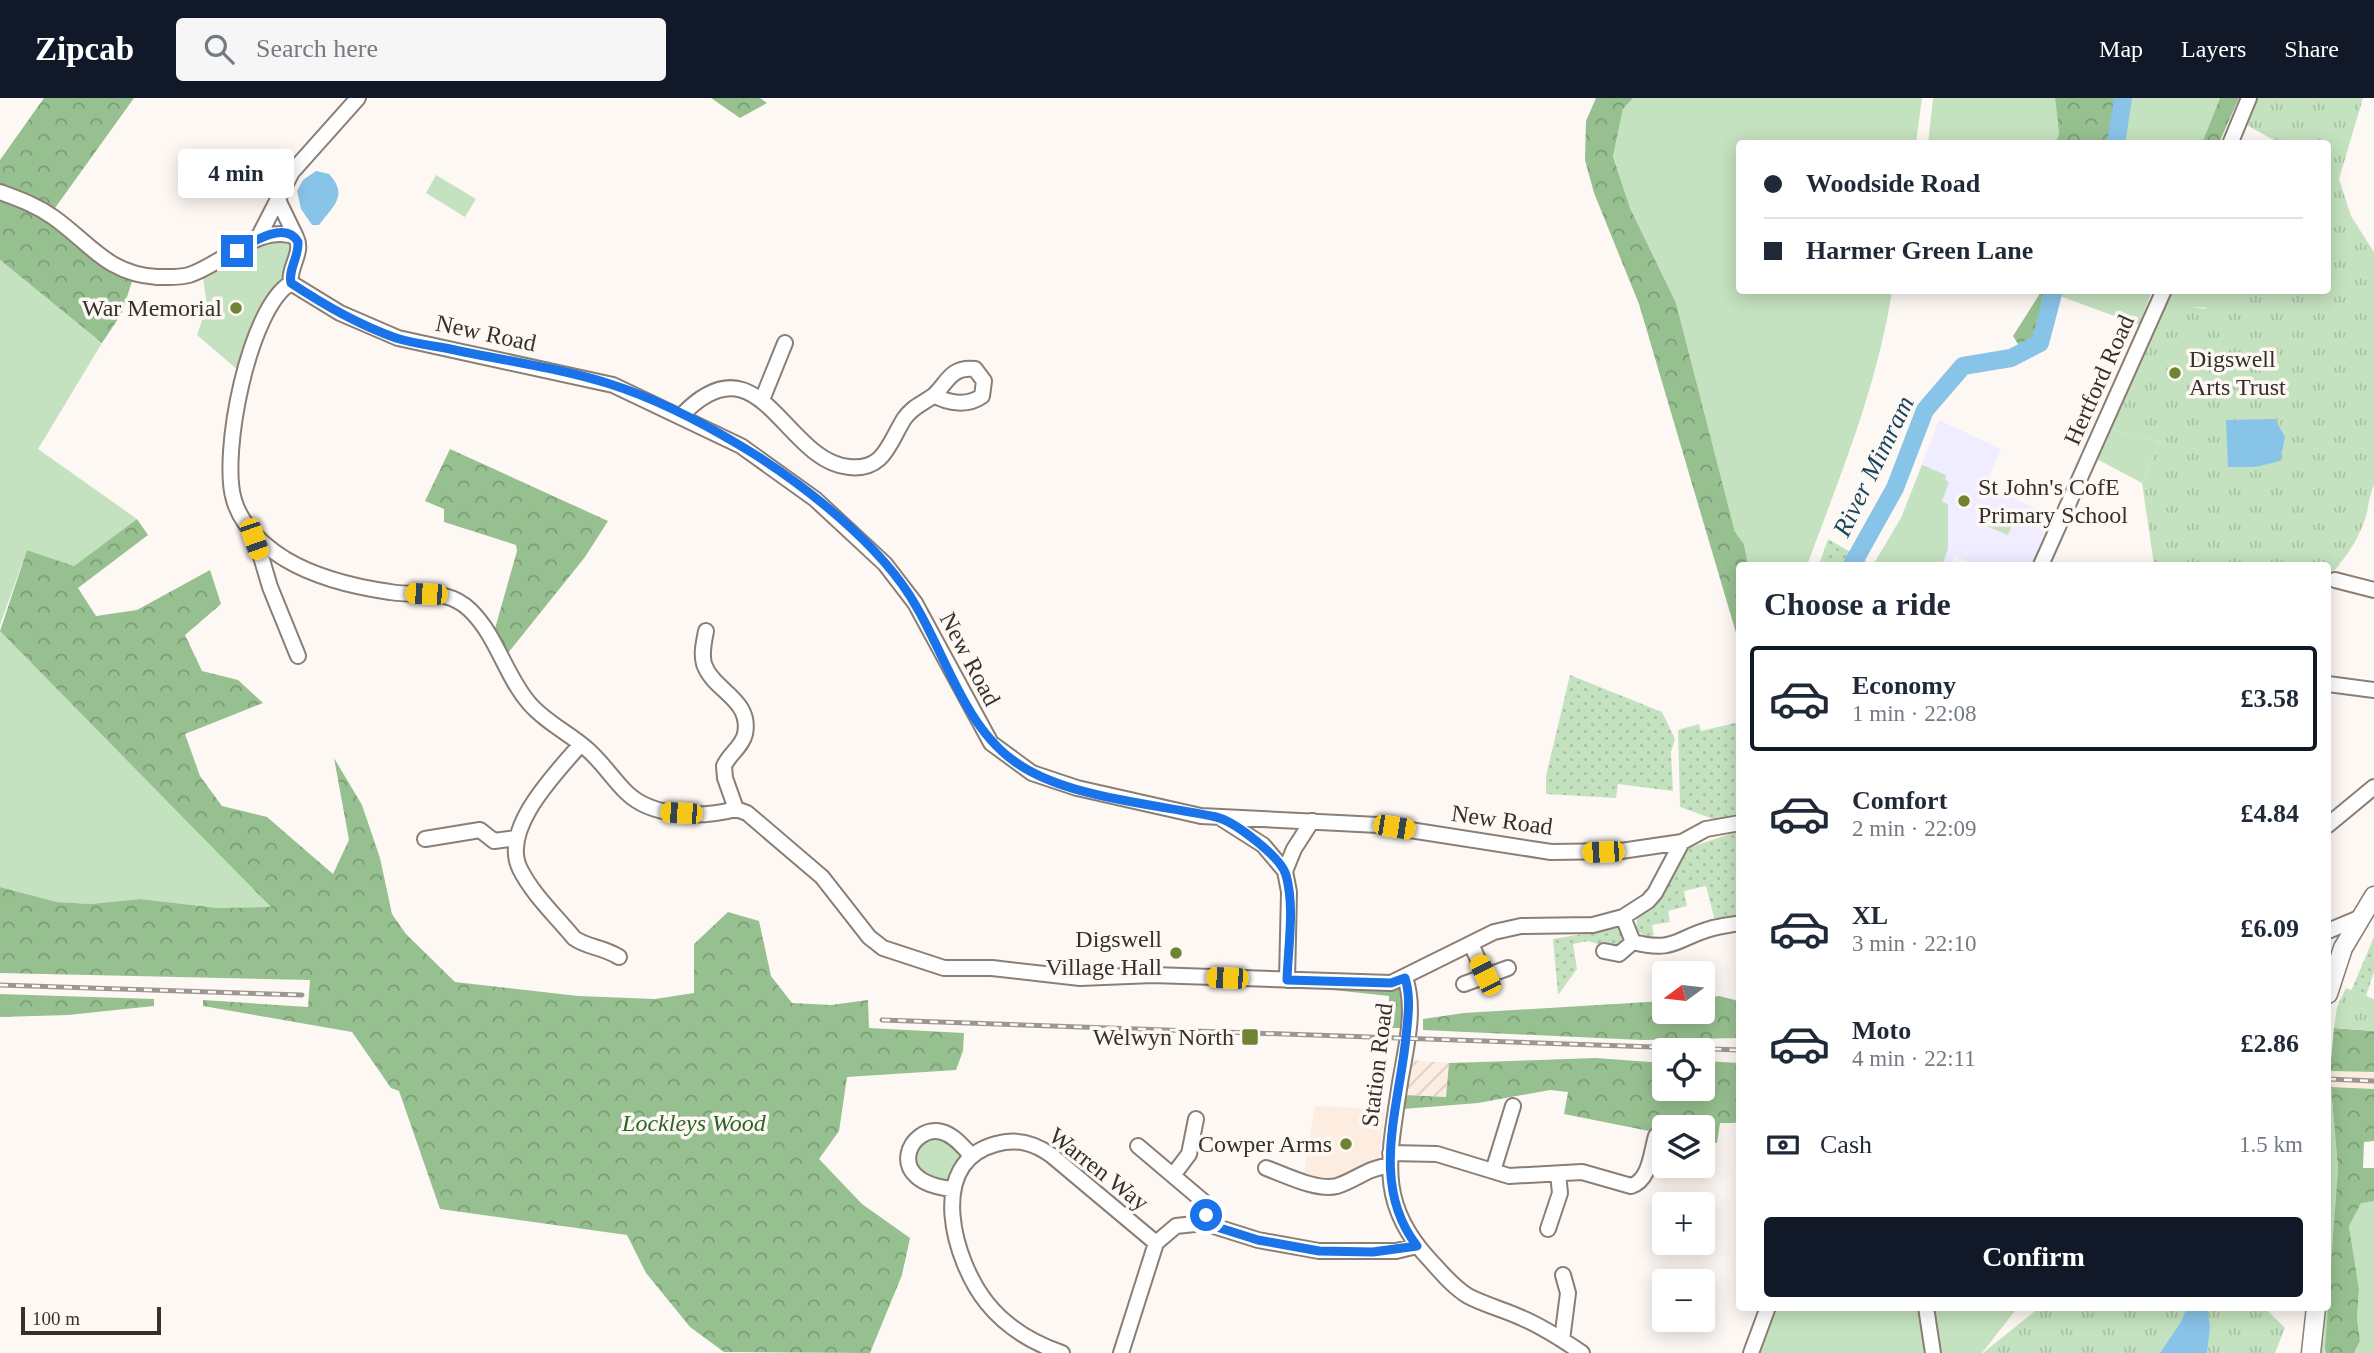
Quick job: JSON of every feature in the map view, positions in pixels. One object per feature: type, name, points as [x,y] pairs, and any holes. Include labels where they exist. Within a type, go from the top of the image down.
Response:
[{"type":"main road","points":[[2331,976],[2359,918],[2374,896]]},
{"type":"main road","points":[[2311,1353],[2316,1311]]},
{"type":"street","points":[[258,239],[292,172],[358,98]]},
{"type":"street","points":[[2232,140],[2249,98]]},
{"type":"street","points":[[0,192],[33,204],[72,231],[102,260],[134,275],[185,277],[258,239],[275,233],[296,237]]},
{"type":"street","points":[[278,202],[296,237],[299,250],[290,273],[291,283],[283,288],[260,328],[244,374],[231,439],[229,469],[234,502],[239,514],[254,533],[283,557],[322,576],[390,592],[447,595],[457,600],[483,625],[528,703],[601,760],[626,792],[650,808],[681,813],[736,809],[758,821],[785,848],[822,877],[869,937],[891,952],[944,968],[992,968],[1080,978],[1153,975],[1391,983],[1494,932],[1521,926],[1580,926],[1623,917],[1648,901],[1682,842]]},
{"type":"street","name":"New Road","points":[[291,283],[340,313],[398,338],[574,374],[613,385],[682,415],[741,446],[782,474],[842,523],[885,564],[915,603],[991,743],[1032,773],[1077,788],[1201,816],[1378,825],[1551,852],[1621,851],[1682,842],[1706,829],[1736,824]]},
{"type":"street","name":"Hertford Road","points":[[2042,562],[2162,294]]},
{"type":"street","points":[[762,400],[785,343]]},
{"type":"street","points":[[682,415],[700,396],[730,388],[762,400],[832,464],[856,468],[882,458],[913,408],[934,395]]},
{"type":"street","points":[[254,533],[270,587],[298,656]]},
{"type":"street","points":[[2335,580],[2374,590]]},
{"type":"street","points":[[706,631],[702,653],[705,667],[716,682],[735,698],[745,725],[741,742],[724,766],[725,778],[736,809]]},
{"type":"street","points":[[2331,684],[2374,690]]},
{"type":"street","points":[[581,744],[523,820],[516,838],[519,867],[545,905],[574,938],[582,944],[603,947],[619,957]]},
{"type":"street","points":[[2331,823],[2374,787]]},
{"type":"street","points":[[1219,817],[1263,845],[1285,871],[1289,892],[1287,980]]},
{"type":"street","points":[[1285,871],[1294,849],[1312,821]]},
{"type":"street","points":[[425,839],[480,830],[494,841],[516,838]]},
{"type":"street","points":[[1623,917],[1633,942]]},
{"type":"street","points":[[2331,930],[2359,918]]},
{"type":"street","points":[[1604,951],[1619,954],[1633,942],[1665,947],[1714,927],[1727,928],[1736,925]]},
{"type":"street","points":[[1471,944],[1485,975]]},
{"type":"street","points":[[1464,984],[1508,968]]},
{"type":"street","name":"Station Road","points":[[1405,978],[1409,989],[1408,1021],[1390,1160],[1396,1211],[1417,1246],[1457,1288],[1468,1296],[1524,1319],[1582,1353]]},
{"type":"street","points":[[1493,1171],[1513,1107]]},
{"type":"street","points":[[1174,1174],[1189,1154],[1196,1119]]},
{"type":"street","points":[[953,1189],[935,1187],[917,1178],[908,1162],[911,1146],[923,1134],[939,1131],[955,1139],[971,1156],[960,1171],[953,1189],[953,1211],[961,1254],[986,1302],[1014,1330],[1062,1353]]},
{"type":"street","name":"Warren Way","points":[[971,1156],[992,1144],[1011,1141],[1041,1148],[1156,1243]]},
{"type":"street","points":[[1138,1146],[1203,1201],[1204,1223]]},
{"type":"street","points":[[1266,1168],[1330,1187],[1349,1181],[1390,1160],[1437,1154],[1521,1177],[1582,1172],[1609,1177],[1627,1186],[1635,1185],[1645,1174],[1652,1150]]},
{"type":"street","points":[[1548,1229],[1560,1192],[1558,1174]]},
{"type":"street","points":[[1121,1353],[1156,1243],[1176,1226],[1204,1223],[1258,1240],[1319,1251],[1373,1252],[1417,1246]]},
{"type":"street","points":[[1562,1340],[1568,1293],[1563,1275]]},
{"type":"street","points":[[1751,1353],[1767,1311]]},
{"type":"street","points":[[1927,1311],[1933,1353]]},
{"type":"shaded area","name":"St John's CofE Primary School","points":[[1939,420],[2001,449],[1986,484],[2056,519],[2036,562],[1968,562],[1955,556],[1952,562],[1875,562],[1901,518]]},
{"type":"shaded area","points":[[1411,1060],[1449,1063],[1446,1097],[1405,1095]]},
{"type":"shaded area","points":[[2331,1071],[2374,1072],[2374,1089],[2331,1087]]},
{"type":"shaded area","points":[[1315,1106],[1385,1109],[1379,1162],[1347,1177],[1324,1182],[1304,1172]]},
{"type":"green space","points":[[44,98],[134,98],[50,215],[134,275],[122,313],[102,343],[0,260],[0,160]]},
{"type":"green space","points":[[711,98],[760,98],[767,103],[740,118]]},
{"type":"green space","points":[[1596,98],[1633,98],[1623,109],[1613,156],[1630,208],[1676,303],[1735,532],[1744,544],[1747,562],[1736,562],[1736,633],[1639,304],[1594,193],[1585,160],[1586,121]]},
{"type":"green space","points":[[1633,98],[1922,98],[1916,140],[1736,140],[1736,294],[1891,294],[1867,396],[1808,562],[1747,562],[1744,544],[1735,532],[1676,303],[1630,208],[1613,155],[1623,109]]},
{"type":"green space","points":[[1933,98],[2055,98],[2059,133],[2057,140],[1928,140]]},
{"type":"green space","points":[[2055,98],[2120,98],[2113,140],[2057,140],[2059,133]]},
{"type":"green space","points":[[2127,98],[2220,98],[2203,140],[2122,140]]},
{"type":"green space","points":[[2220,98],[2239,98],[2220,140],[2203,140]]},
{"type":"green space","points":[[2256,98],[2363,98],[2339,179],[2351,216],[2374,252],[2374,485],[2366,517],[2357,538],[2331,574],[2331,562],[2154,562],[2142,483],[2160,442],[2109,429],[2163,302],[2203,309],[2238,300],[2248,294],[2331,294],[2331,140],[2274,140],[2245,124]]},
{"type":"green space","points":[[436,175],[476,199],[465,217],[426,193]]},
{"type":"green space","points":[[296,237],[283,288],[245,372],[238,370],[197,335],[207,306],[202,271],[258,238]]},
{"type":"green space","points":[[0,260],[102,343],[38,449],[137,519],[74,566],[27,550],[0,625]]},
{"type":"green space","points":[[2043,294],[2035,340],[2020,347],[2013,336],[2039,295]]},
{"type":"green space","points":[[2057,294],[2151,294],[2139,325]]},
{"type":"green space","points":[[2167,294],[2250,294],[2235,304],[2223,307],[2185,306],[2163,302]]},
{"type":"green space","points":[[2109,429],[2160,442],[2142,483],[2095,458]]},
{"type":"green space","points":[[450,449],[608,521],[585,557],[508,653],[494,632],[517,551],[516,545],[444,522],[444,509],[425,501]]},
{"type":"green space","points":[[1922,465],[1946,475],[1945,480],[1949,482],[1942,501],[1948,505],[1948,549],[1943,562],[1875,562],[1901,518]]},
{"type":"green space","points":[[1983,506],[2014,520],[2008,535],[1977,522]]},
{"type":"green space","name":"Lockleys Wood","points":[[137,519],[148,535],[78,588],[96,616],[137,610],[210,570],[221,604],[185,635],[202,671],[238,680],[263,703],[185,734],[200,776],[222,806],[267,817],[333,874],[349,840],[334,758],[362,805],[380,858],[392,914],[406,934],[455,982],[578,996],[655,999],[694,993],[694,944],[728,912],[759,921],[771,976],[792,1003],[831,1005],[868,1000],[869,1028],[964,1033],[963,1051],[956,1070],[847,1077],[839,1131],[819,1159],[862,1204],[910,1238],[902,1275],[870,1353],[724,1352],[690,1327],[646,1273],[627,1235],[440,1209],[399,1091],[391,1088],[352,1032],[203,1006],[203,1000],[308,1007],[310,980],[0,973],[0,887],[57,902],[90,904],[140,899],[218,908],[271,907],[0,631],[27,550],[74,566]]},
{"type":"green space","points":[[1828,539],[1868,562],[1820,562]]},
{"type":"green space","points":[[0,631],[272,907],[218,908],[140,899],[90,904],[57,902],[0,887]]},
{"type":"green space","points":[[1570,675],[1662,712],[1675,739],[1671,752],[1673,791],[1618,784],[1616,798],[1546,794],[1546,776]]},
{"type":"green space","points":[[1736,723],[1736,818],[1716,820],[1680,807],[1678,730],[1699,724],[1701,731]]},
{"type":"green space","points":[[1736,832],[1736,917],[1715,921],[1706,886],[1684,891],[1687,906],[1668,911],[1670,922],[1652,925],[1654,935],[1649,937],[1636,931],[1637,917],[1654,904],[1688,848]]},
{"type":"green space","points":[[1622,929],[1625,937],[1614,949],[1588,941],[1573,944],[1577,969],[1558,995],[1553,939]]},
{"type":"green space","points":[[2374,937],[2374,972],[2366,996],[2351,991]]},
{"type":"green space","points":[[1324,985],[1395,987],[1404,995],[1402,1028],[1390,1028],[1389,996],[1324,989]]},
{"type":"green space","points":[[2346,988],[2374,999],[2374,1031],[2334,1028],[2337,1007]]},
{"type":"green space","points":[[0,994],[154,999],[154,1006],[68,1015],[0,1017]]},
{"type":"green space","points":[[1715,996],[1719,996],[1736,1000],[1736,1038],[1642,1040],[1423,1030],[1423,1019],[1464,1013],[1652,1002],[1652,1024],[1715,1024]]},
{"type":"green space","points":[[2334,1028],[2374,1031],[2374,1072],[2331,1071]]},
{"type":"green space","points":[[1596,1058],[1652,1062],[1652,1101],[1715,1101],[1715,1062],[1736,1063],[1736,1122],[1720,1123],[1717,1143],[1715,1115],[1652,1115],[1652,1132],[1564,1114],[1568,1092],[1550,1090],[1478,1103],[1403,1109],[1405,1095],[1446,1097],[1449,1063]]},
{"type":"green space","points":[[2331,1087],[2338,1168],[2331,1276]]},
{"type":"green space","points":[[2331,1087],[2374,1089],[2374,1141],[2364,1142],[2363,1168],[2374,1168],[2374,1201],[2361,1203],[2349,1226],[2359,1289],[2357,1318],[2360,1341],[2354,1353],[2326,1353],[2325,1348],[2328,1311],[2331,1311],[2331,1265],[2338,1168]]},
{"type":"green space","points":[[946,1136],[964,1155],[951,1183],[919,1176],[912,1154],[924,1138]]},
{"type":"green space","points":[[2374,1201],[2374,1353],[2354,1353],[2360,1341],[2357,1318],[2359,1289],[2349,1226],[2361,1202]]},
{"type":"green space","points":[[1774,1311],[1923,1311],[1929,1353],[1757,1353]]},
{"type":"green space","points":[[1932,1311],[2015,1311],[1982,1353],[1939,1353]]},
{"type":"green space","points":[[2035,1311],[2268,1311],[2285,1328],[2275,1353],[1983,1353]]},
{"type":"green space","points":[[2321,1311],[2329,1311],[2326,1353],[2316,1353]]},
{"type":"water","points":[[316,171],[329,174],[338,189],[338,195],[334,206],[319,225],[312,225],[301,209],[297,191],[303,180]]},
{"type":"water","points":[[2275,419],[2285,437],[2280,461],[2255,467],[2228,467],[2226,420]]},
{"type":"water","points":[[2185,1311],[2208,1311],[2210,1327],[2207,1353],[2160,1353]]},
{"type":"waterway","name":"River Mimram","points":[[2117,140],[2123,98]]},
{"type":"waterway","name":"River Mimram","points":[[1854,562],[1895,488],[1925,410],[1963,366],[2011,358],[2040,343],[2053,294]]},
{"type":"railway","points":[[0,985],[302,995]]},
{"type":"railway","points":[[882,1020],[1736,1050]]},
{"type":"railway","points":[[2331,1079],[2374,1081]]},
{"type":"place","name":"War Memorial","points":[[236,308]]},
{"type":"place","name":"Digswell Arts Trust","points":[[2175,373]]},
{"type":"place","name":"St John's CofE Primary School","points":[[1964,501]]},
{"type":"place","name":"Digswell Village Hall","points":[[1176,953]]},
{"type":"place","name":"Welwyn North","points":[[1250,1037]]},
{"type":"place","name":"Cowper Arms","points":[[1346,1144]]},
{"type":"route","points":[[237,251],[275,233],[296,237],[299,250],[290,273],[291,283],[340,313],[398,338],[574,374],[613,385],[682,415],[741,446],[814,499],[885,564],[915,603],[974,717],[991,743],[1002,752],[1032,773],[1055,782],[1201,816],[1219,817],[1263,845],[1285,871],[1289,892],[1287,980],[1391,983],[1405,978],[1409,989],[1408,1021],[1389,1176],[1396,1211],[1417,1246],[1396,1251],[1351,1253],[1289,1247],[1204,1223],[1206,1215]]}]
